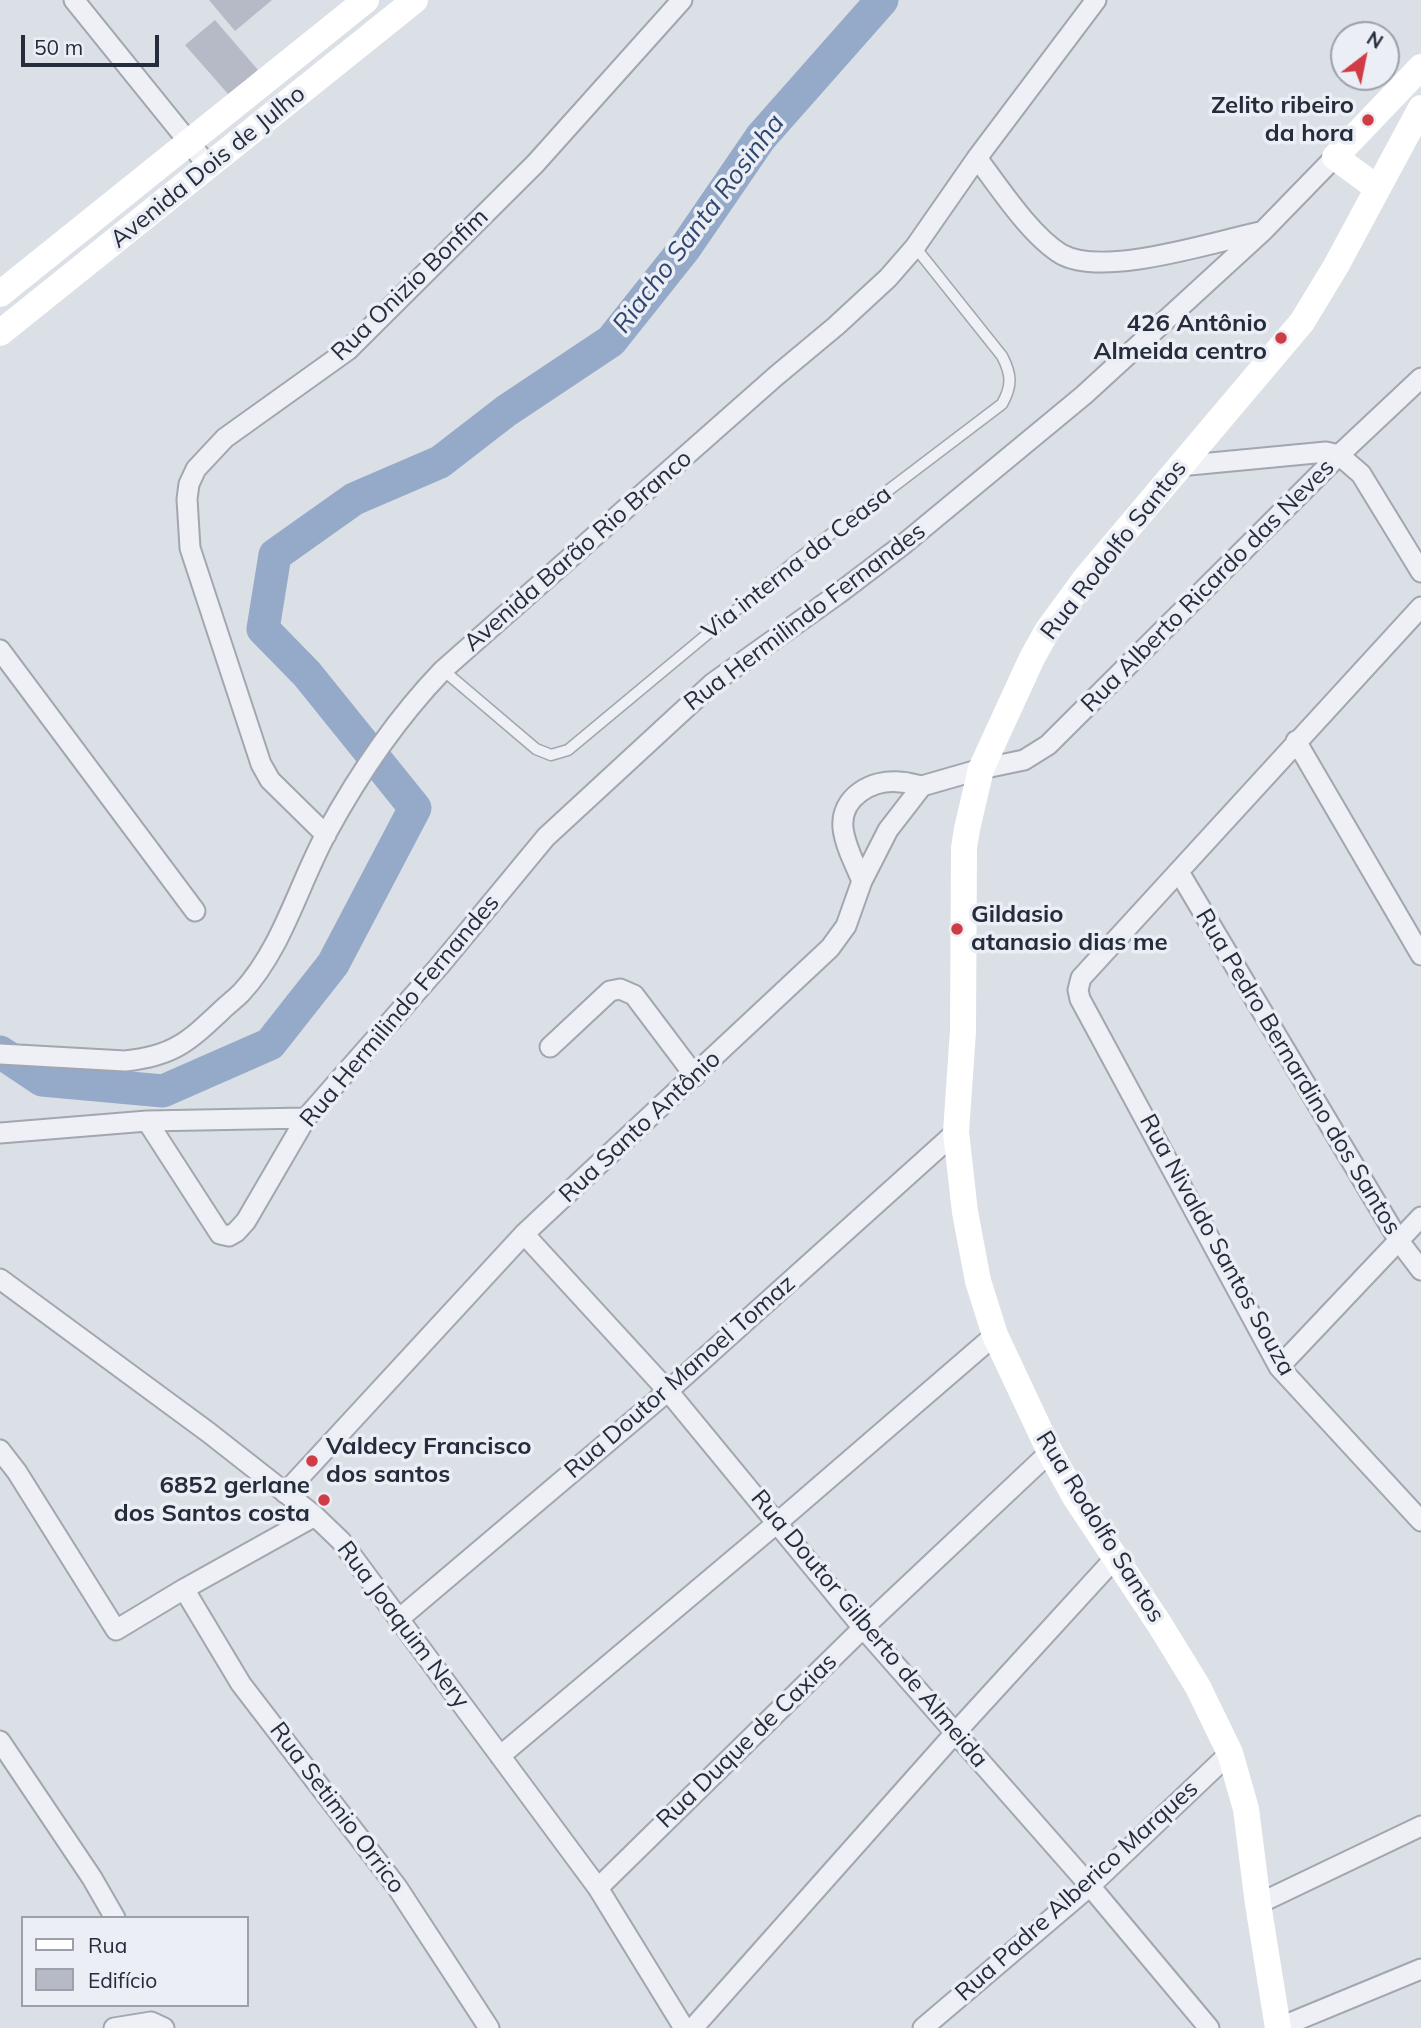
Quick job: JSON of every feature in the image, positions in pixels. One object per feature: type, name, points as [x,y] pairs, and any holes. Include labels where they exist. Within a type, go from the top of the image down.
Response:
[{"type":"main road","name":"Avenida Dois de Julho","points":[[5,291],[366,0]]},
{"type":"main road","name":"Avenida Dois de Julho","points":[[0,333],[415,0]]},
{"type":"main road","name":"Rua Hermilindo Fernandes","points":[[1335,157],[1421,66]]},
{"type":"main road","name":"Rua Rodolfo Santos","points":[[1278,2028],[1246,1809],[1230,1753],[1198,1687],[1075,1497],[1049,1452],[995,1335],[971,1248],[957,1132],[962,1031],[964,858],[967,829],[981,769],[1047,631],[1085,579],[1302,322],[1336,266],[1421,108]]},
{"type":"main road","points":[[1335,157],[1377,188]]},
{"type":"main road","points":[[5,291],[30,309]]},
{"type":"street","points":[[74,0],[209,167]]},
{"type":"street","name":"Rua Onizio Bonfim","points":[[326,835],[270,780],[261,764],[190,548],[187,499],[189,484],[196,469],[225,438],[348,350],[536,164],[682,0]]},
{"type":"street","name":"Avenida Barão Rio Branco","points":[[0,1054],[118,1062],[146,1059],[174,1049],[201,1031],[242,992],[266,958],[285,923],[326,835],[373,756],[414,701],[443,670],[888,278],[915,247],[976,158],[1097,0]]},
{"type":"street","name":"Rua Hermilindo Fernandes","points":[[147,1121],[220,1234],[229,1236],[236,1232],[246,1221],[306,1118],[441,964],[546,837],[713,683],[905,543],[1084,395],[1264,231],[1335,157]]},
{"type":"street","points":[[976,158],[1028,224],[1062,254],[1088,263],[1153,257],[1264,231]]},
{"type":"street","name":"Rua Alberto Ricardo das Neves","points":[[981,769],[1024,760],[1048,745],[1339,455],[1421,378]]},
{"type":"street","points":[[1180,466],[1326,452],[1339,455],[1361,474],[1421,572]]},
{"type":"street","points":[[1179,872],[1421,607]]},
{"type":"street","points":[[0,650],[195,911]]},
{"type":"street","points":[[1296,741],[1421,955]]},
{"type":"street","points":[[862,881],[845,840],[843,825],[848,803],[867,787],[883,782],[922,786],[981,769]]},
{"type":"street","name":"Rua Santo Antônio","points":[[285,1493],[524,1234],[830,948],[846,926],[862,881],[888,830],[922,786]]},
{"type":"street","name":"Rua Nivaldo Santos Souza","points":[[1179,872],[1081,978],[1078,990],[1080,999],[1279,1367],[1421,1521]]},
{"type":"street","name":"Rua Pedro Bernardino dos Santos","points":[[1179,872],[1399,1241],[1421,1270]]},
{"type":"street","points":[[550,1047],[610,990],[620,989],[635,995],[695,1076]]},
{"type":"street","points":[[0,1133],[147,1121],[306,1118]]},
{"type":"street","name":"Rua Doutor Manoel Tomaz","points":[[400,1618],[668,1391],[957,1132]]},
{"type":"street","points":[[1279,1367],[1421,1217]]},
{"type":"street","name":"Rua Doutor Gilberto de Almeida","points":[[524,1234],[668,1391],[863,1628],[1090,1886],[1209,2028]]},
{"type":"street","name":"Rua Joaquim Nery","points":[[0,1279],[208,1432],[315,1516],[341,1541],[598,1888],[684,2028]]},
{"type":"street","points":[[500,1756],[778,1523],[995,1335]]},
{"type":"street","points":[[0,1450],[17,1472],[116,1630],[315,1516]]},
{"type":"street","name":"Rua Duque de Caxias","points":[[598,1888],[863,1628],[1049,1452]]},
{"type":"street","points":[[693,2028],[956,1732],[1116,1557]]},
{"type":"street","name":"Rua Setimio Orrico","points":[[184,1589],[241,1685],[397,1887],[489,2028]]},
{"type":"street","points":[[0,1741],[92,1878],[114,1916]]},
{"type":"street","name":"Rua Padre Alberico Marques","points":[[923,2028],[1090,1886],[1230,1753]]},
{"type":"street","points":[[1258,1904],[1421,1826]]},
{"type":"street","points":[[1278,2028],[1421,1969]]},
{"type":"street","points":[[114,2028],[153,2021]]},
{"type":"lane","name":"Via interna da Ceasa","points":[[443,670],[545,754],[559,754],[568,750],[794,562],[1002,404],[1009,392],[1011,380],[1002,356],[915,247]]},
{"type":"building","points":[[209,0],[272,0],[235,31]]},
{"type":"building","points":[[215,20],[258,70],[229,95],[185,45]]},
{"type":"waterway","name":"Riacho Santa Rosinha","points":[[0,1052],[42,1080],[163,1091],[270,1044],[333,964],[415,808],[307,674],[263,629],[275,555],[354,499],[440,462],[506,411],[611,341],[685,248],[761,137],[882,0]]},
{"type":"place","name":"Zelito ribeiro da hora","points":[[1368,120]]},
{"type":"place","name":"426 Antônio Almeida centro","points":[[1281,338]]},
{"type":"place","name":"Gildasio atanasio dias me","points":[[957,929]]},
{"type":"place","name":"Valdecy Francisco dos santos","points":[[312,1461]]},
{"type":"place","name":"6852 gerlane dos Santos costa","points":[[324,1500]]}]
